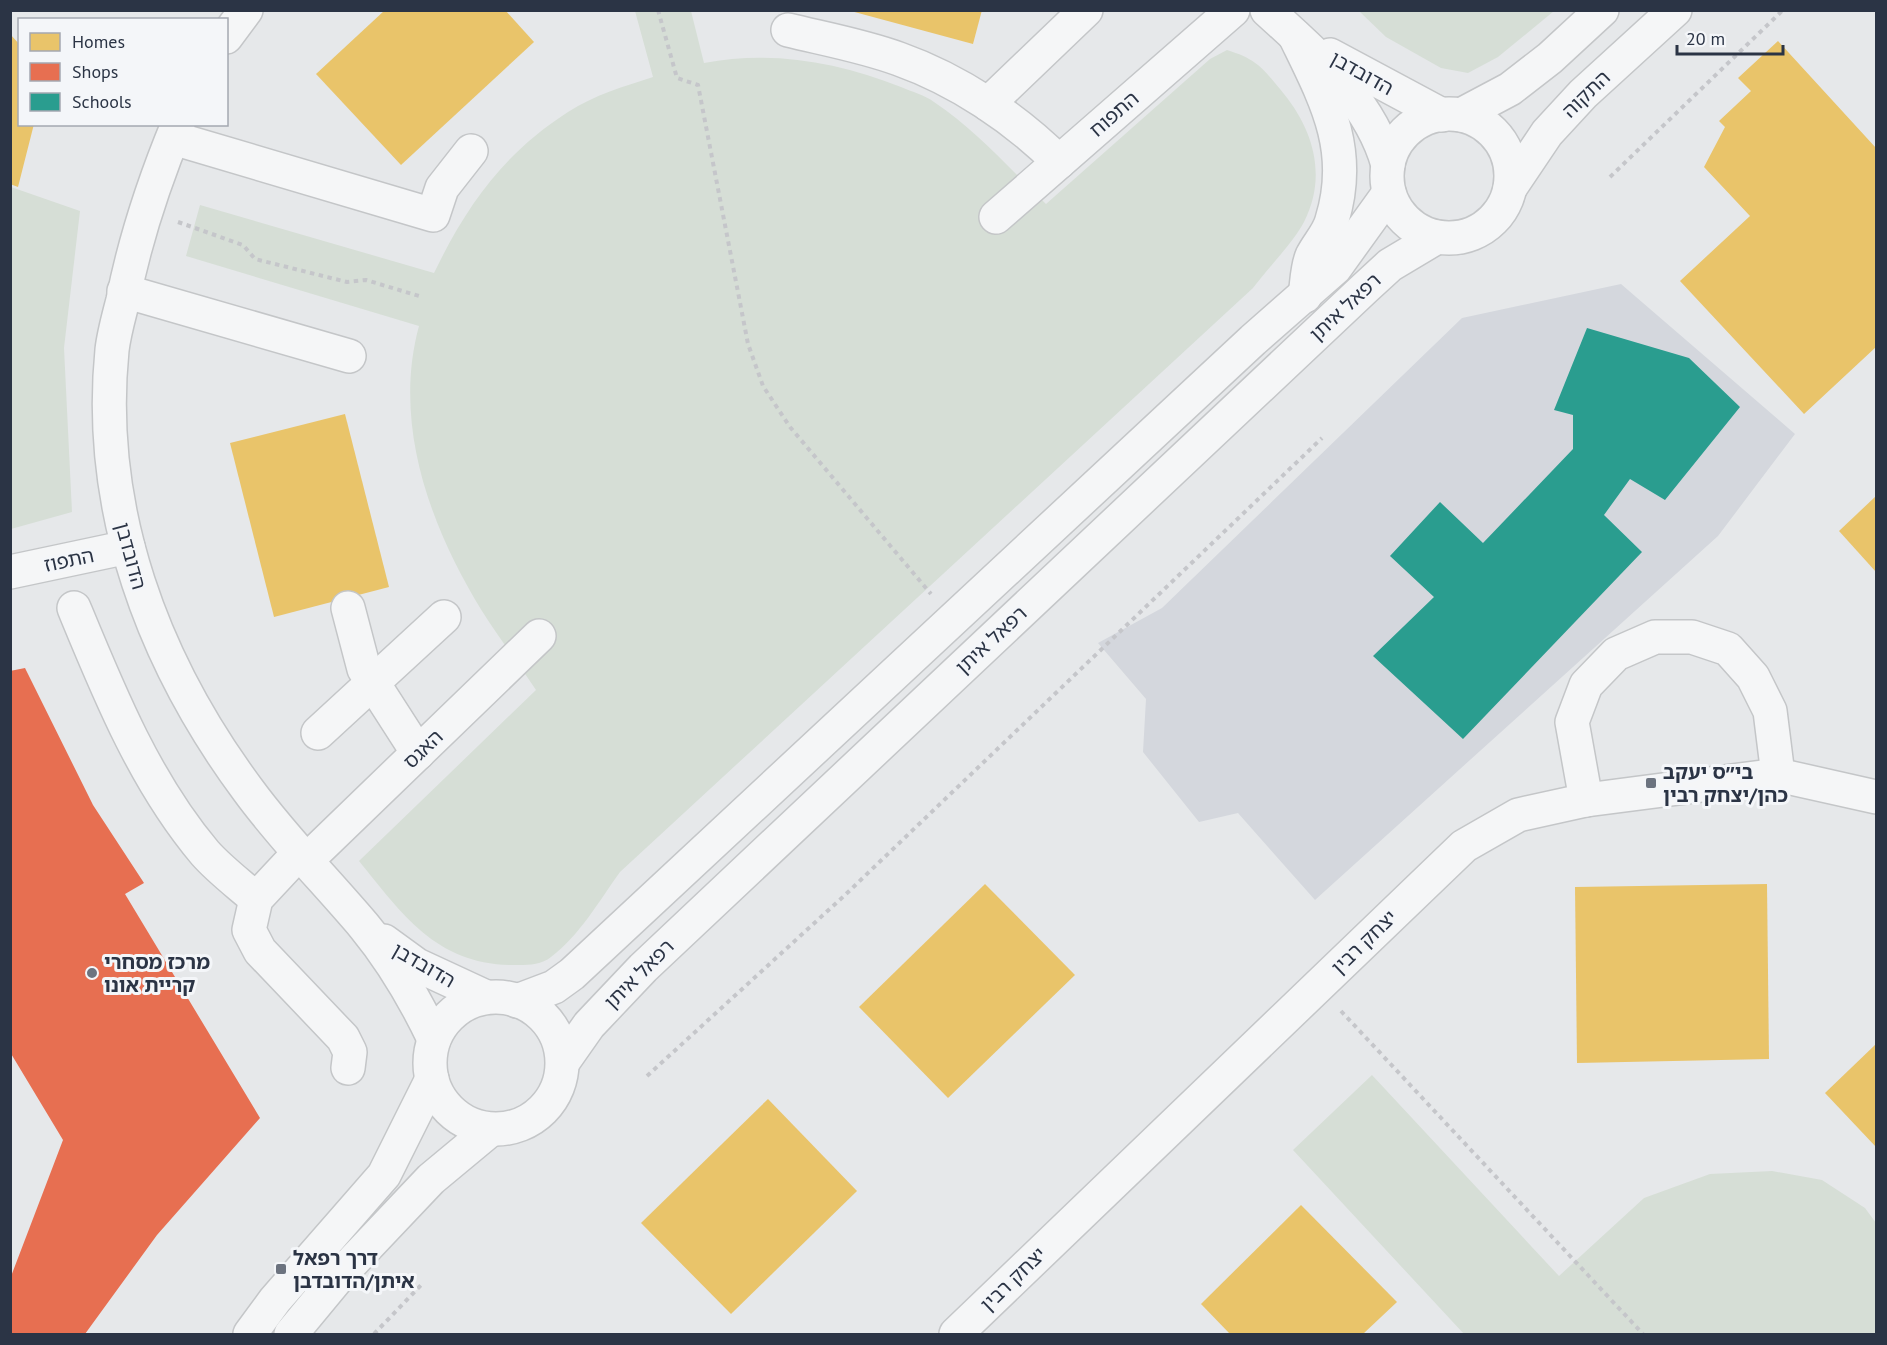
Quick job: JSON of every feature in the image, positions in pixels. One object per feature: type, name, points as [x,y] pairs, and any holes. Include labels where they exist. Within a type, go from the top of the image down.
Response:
[{"type":"street","points":[[228,34],[246,10]]},
{"type":"street","points":[[988,104],[1086,10]]},
{"type":"street","name":"התפוח","points":[[996,217],[1233,10]]},
{"type":"street","points":[[1451,115],[1487,128],[1501,142],[1509,160],[1510,188],[1504,206],[1484,228],[1466,236],[1437,237],[1420,231],[1404,219],[1389,179],[1395,147],[1407,131],[1424,120],[1451,115],[1510,88],[1550,58],[1602,10]]},
{"type":"street","name":"התקוה","points":[[1510,188],[1546,133],[1583,94],[1675,10]]},
{"type":"street","points":[[1282,25],[1330,110],[1338,144],[1340,180],[1332,222],[1311,258],[1305,296]]},
{"type":"street","name":"הדובדבן","points":[[1282,25],[1364,76],[1451,115]]},
{"type":"street","name":"הדובדבן","points":[[1282,25],[1348,90],[1373,122],[1381,139],[1389,179]]},
{"type":"street","points":[[788,30],[899,59],[954,84],[988,104],[1040,143],[1059,162]]},
{"type":"street","points":[[175,131],[434,215],[442,188],[471,151]]},
{"type":"street","name":"הדובדבן","points":[[175,131],[153,182],[124,291],[112,349],[110,428],[118,512],[141,596],[172,666],[208,730],[247,788],[302,857],[365,928],[395,969],[434,1039]]},
{"type":"street","name":"רפאל איתן","points":[[518,1000],[554,987],[572,974],[1253,340],[1335,268],[1389,179]]},
{"type":"street","name":"רפאל איתן","points":[[563,1062],[613,998],[643,968],[1365,288],[1390,265],[1437,237]]},
{"type":"street","points":[[124,291],[349,356]]},
{"type":"street","name":"התפוז","points":[[10,572],[128,547]]},
{"type":"street","points":[[74,608],[105,683],[139,752],[175,812],[206,853],[256,899],[249,930],[260,951],[343,1038],[350,1052],[348,1068]]},
{"type":"street","points":[[348,608],[364,669],[418,753]]},
{"type":"street","points":[[318,733],[444,617]]},
{"type":"street","name":"האגס","points":[[256,899],[418,753],[539,636]]},
{"type":"street","points":[[1586,800],[1572,722],[1586,685],[1616,654],[1655,637],[1692,637],[1728,650],[1753,677],[1770,711],[1778,775]]},
{"type":"street","name":"יצחק רבין","points":[[956,1335],[1464,846],[1518,815],[1586,800],[1778,775],[1876,797]]},
{"type":"street","name":"הדובדבן","points":[[365,928],[417,965],[486,997]]},
{"type":"street","points":[[486,997],[518,1000],[530,1005],[547,1020],[559,1039],[563,1062],[560,1084],[549,1104],[532,1119],[511,1129],[490,1130],[470,1125],[452,1114],[439,1098],[432,1079],[429,1058],[434,1039],[446,1019],[464,1004],[486,997]]},
{"type":"street","points":[[250,1335],[275,1300],[384,1175],[432,1079]]},
{"type":"street","points":[[291,1335],[339,1276],[431,1179],[490,1130]]},
{"type":"path","points":[[658,10],[677,78],[698,85],[748,344],[763,386],[790,427],[952,620]]},
{"type":"path","points":[[1611,177],[1783,10]]},
{"type":"path","points":[[145,211],[243,245],[255,260],[347,282],[366,280],[419,296]]},
{"type":"path","points":[[647,1076],[845,895],[1322,438]]},
{"type":"path","points":[[1318,986],[1643,1335]]},
{"type":"path","points":[[374,1335],[421,1285]]},
{"type":"shaded area","points":[[635,11],[691,11],[704,63],[754,58],[804,61],[877,78],[927,97],[978,137],[1046,204],[1210,59],[1227,50],[1260,66],[1294,108],[1310,139],[1316,171],[1315,188],[1304,222],[1287,247],[1253,288],[620,872],[571,939],[547,960],[537,963],[511,965],[485,962],[462,956],[441,946],[423,933],[390,899],[359,861],[536,690],[482,611],[464,579],[447,545],[421,474],[410,401],[412,363],[419,326],[186,256],[200,205],[434,273],[474,203],[489,182],[525,145],[545,128],[578,106],[653,77]]},
{"type":"shaded area","points":[[1359,11],[1554,11],[1498,57],[1468,73],[1441,68],[1386,37]]},
{"type":"shaded area","points":[[11,187],[80,211],[64,348],[72,512],[11,529]]},
{"type":"shaded area","points":[[1621,284],[1795,434],[1718,536],[1315,900],[1238,813],[1199,822],[1143,752],[1146,699],[1098,643],[1162,608],[1462,318]]},
{"type":"shaded area","points":[[1372,1075],[1559,1276],[1644,1198],[1710,1174],[1772,1171],[1822,1180],[1865,1208],[1876,1223],[1876,1334],[1464,1334],[1293,1150]]},
{"type":"building: Homes","points":[[385,10],[505,10],[534,42],[401,165],[316,74]]},
{"type":"building: Homes","points":[[847,10],[982,10],[973,44]]},
{"type":"building: Homes","points":[[10,34],[18,43],[18,126],[33,126],[18,187],[10,184]]},
{"type":"building: Homes","points":[[1778,41],[1876,148],[1876,347],[1804,414],[1680,281],[1750,216],[1704,167],[1725,127],[1719,121],[1751,91],[1738,78]]},
{"type":"building: Homes","points":[[345,414],[389,587],[274,617],[230,443]]},
{"type":"building: Homes","points":[[1876,496],[1876,572],[1839,531]]},
{"type":"building: Homes","points":[[985,884],[1075,975],[948,1098],[859,1007]]},
{"type":"building: Homes","points":[[1767,884],[1769,1059],[1577,1063],[1575,887]]},
{"type":"building: Homes","points":[[1876,1044],[1876,1147],[1825,1093]]},
{"type":"building: Homes","points":[[768,1099],[857,1191],[731,1314],[641,1223]]},
{"type":"building: Homes","points":[[1301,1205],[1397,1302],[1363,1334],[1230,1334],[1201,1304]]},
{"type":"building: Shops","name":"מרכז מסחרי קריית אונו","points":[[25,668],[93,805],[144,883],[125,894],[260,1118],[157,1235],[85,1334],[10,1334],[10,1279],[63,1140],[10,1052],[10,671]]},
{"type":"building: Schools","points":[[1587,328],[1689,358],[1740,407],[1665,500],[1630,479],[1604,515],[1642,552],[1463,739],[1373,656],[1434,597],[1390,556],[1440,502],[1483,543],[1573,449],[1573,415],[1554,410]]},
{"type":"place","name":"בי״ס יעקב כהן/יצחק רבין","points":[[1651,783]]},
{"type":"place","name":"מרכז מסחרי קריית אונו","points":[[92,973]]},
{"type":"place","name":"דרך רפאל איתן/הדובדבן","points":[[281,1269]]}]
